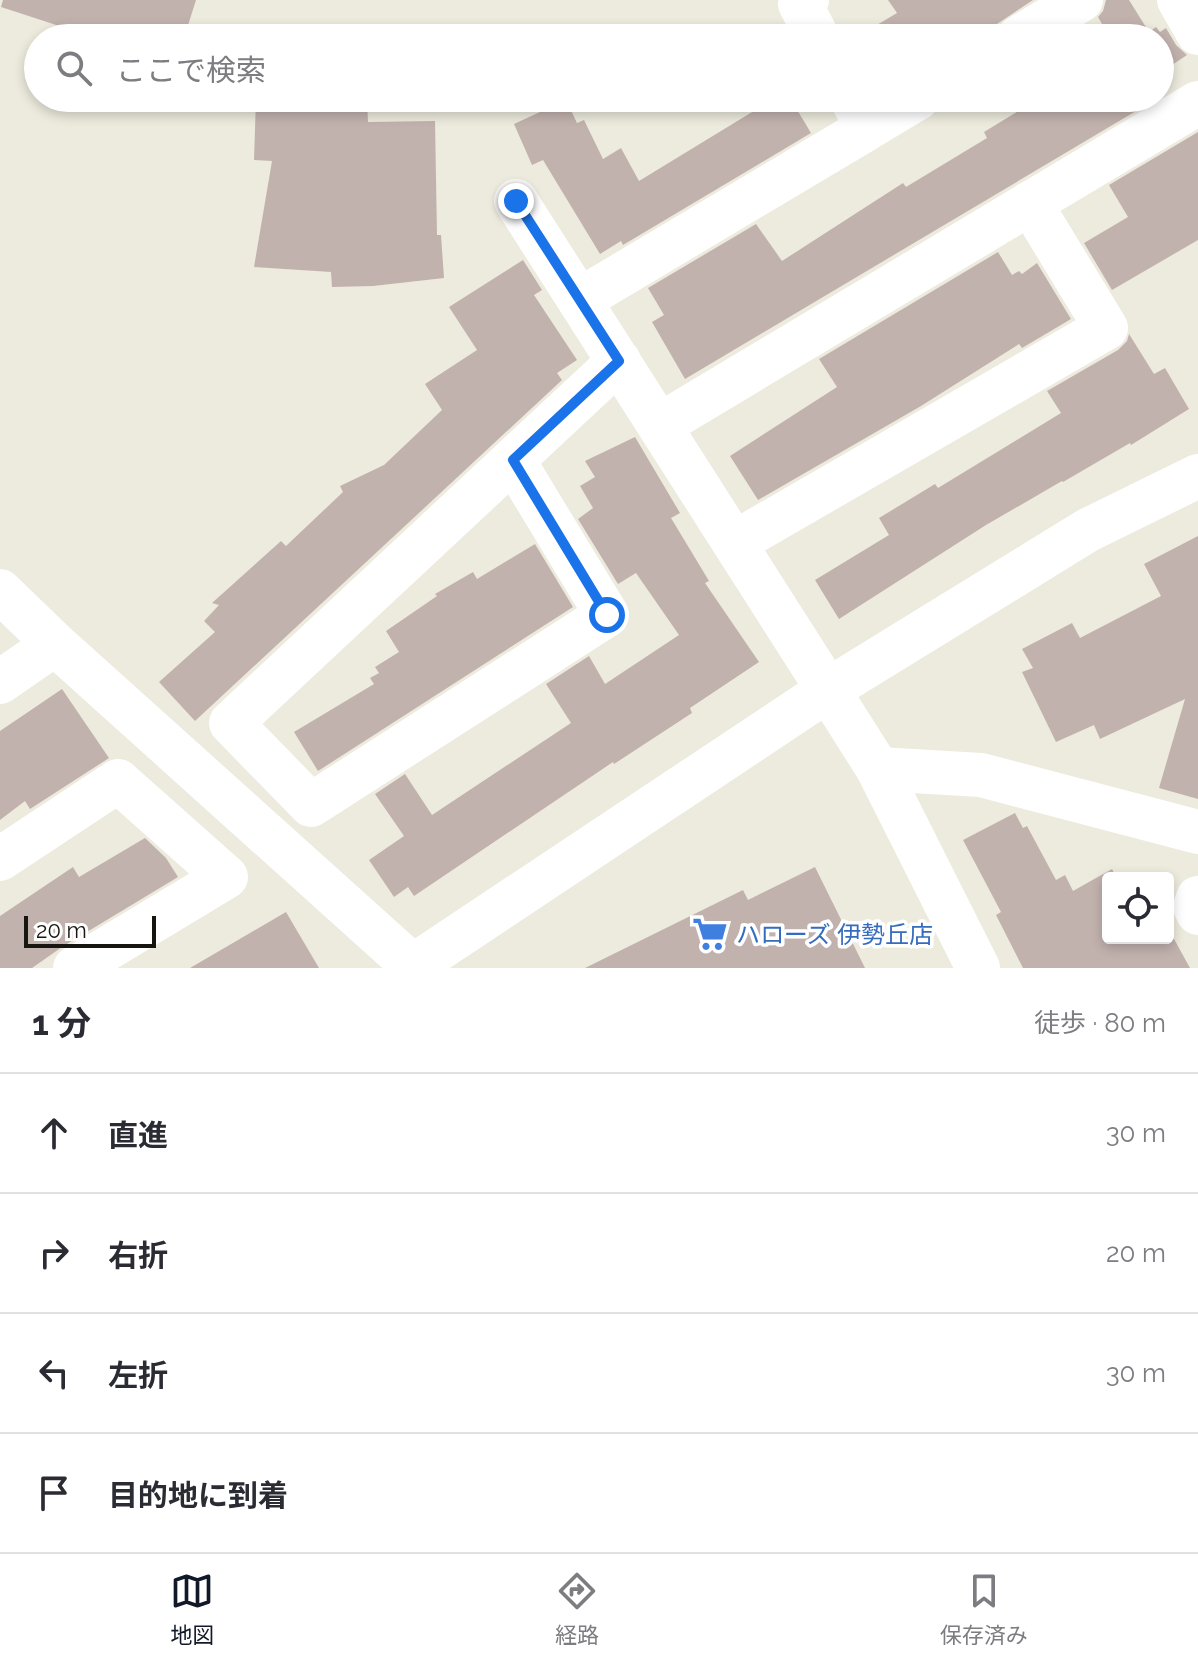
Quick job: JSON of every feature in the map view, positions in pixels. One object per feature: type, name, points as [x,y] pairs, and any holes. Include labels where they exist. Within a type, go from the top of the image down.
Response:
[{"type":"street","points":[[807,0],[800,4],[811,24]]},
{"type":"street","points":[[1041,24],[1081,0]]},
{"type":"street","points":[[1179,0],[1198,33]]},
{"type":"street","points":[[660,425],[1198,103]]},
{"type":"street","points":[[581,299],[860,113]]},
{"type":"street","points":[[516,201],[878,769],[978,968]]},
{"type":"street","points":[[734,543],[1106,328],[1030,203]]},
{"type":"street","points":[[513,460],[607,615],[311,805],[231,723],[619,361]]},
{"type":"street","points":[[0,591],[412,967],[828,690],[1088,530],[1198,476]]},
{"type":"street","points":[[0,682],[55,644]]},
{"type":"street","points":[[878,769],[981,775],[1198,832]]},
{"type":"street","points":[[0,859],[118,781],[226,877],[75,968]]},
{"type":"street","points":[[1198,898],[1195,907],[1198,913]]},
{"type":"building","points":[[3,0],[196,0],[188,24],[53,24],[1,7]]},
{"type":"building","points":[[888,0],[1033,0],[997,24],[879,24],[897,13]]},
{"type":"building","points":[[1106,0],[1129,0],[1144,24],[1102,24],[1098,17]]},
{"type":"building","points":[[1174,42],[1176,45],[1187,55],[1174,64]]},
{"type":"building","points":[[256,112],[368,112],[368,122],[435,121],[437,235],[441,235],[444,278],[332,287],[331,272],[254,267],[272,161],[254,160]]},
{"type":"building","points":[[540,112],[572,112],[577,123],[584,120],[603,159],[621,148],[639,181],[752,112],[798,112],[811,133],[623,245],[621,241],[600,254],[543,160],[532,165],[514,124]]},
{"type":"building","points":[[1017,112],[1134,112],[685,379],[652,322],[664,315],[648,288],[756,224],[782,261],[903,183],[906,187],[987,138],[984,132]]},
{"type":"building","points":[[1198,132],[1198,240],[1112,290],[1084,243],[1128,217],[1109,185]]},
{"type":"building","points":[[998,252],[1012,275],[1019,271],[1022,274],[1037,263],[1071,319],[1022,348],[1019,344],[921,406],[758,500],[730,456],[837,387],[819,359]]},
{"type":"building","points":[[523,260],[542,290],[534,295],[577,360],[557,373],[562,380],[195,721],[159,682],[215,632],[204,621],[219,605],[212,603],[281,541],[286,546],[343,492],[340,486],[384,465],[442,410],[425,384],[477,350],[449,307]]},
{"type":"building","points":[[1129,334],[1154,374],[1165,368],[1189,409],[1131,445],[986,525],[839,619],[815,580],[889,535],[879,518],[935,484],[938,488],[1061,413],[1047,391],[1118,350]]},
{"type":"building","points":[[635,437],[680,513],[671,518],[709,581],[705,583],[759,662],[690,708],[692,713],[613,762],[414,896],[408,887],[394,897],[369,860],[404,836],[375,794],[405,774],[432,815],[571,723],[546,684],[589,656],[605,684],[679,635],[636,573],[618,584],[578,519],[593,508],[580,486],[595,477],[585,461]]},
{"type":"building","points":[[1198,536],[1198,799],[1159,788],[1185,699],[1100,739],[1094,725],[1056,742],[1022,672],[1033,668],[1022,649],[1072,623],[1080,638],[1161,596],[1144,564]]},
{"type":"building","points":[[535,544],[573,607],[318,771],[294,732],[374,684],[370,678],[379,673],[375,667],[399,652],[386,631],[437,596],[435,594],[473,572],[477,579]]},
{"type":"building","points":[[62,689],[109,758],[30,809],[25,801],[0,820],[0,731]]},
{"type":"building","points":[[1015,813],[1023,828],[1027,826],[1056,880],[1065,875],[1073,891],[1102,875],[1102,944],[1174,944],[1174,939],[1190,968],[1023,968],[996,915],[1001,912],[963,840]]},
{"type":"building","points":[[145,838],[166,858],[178,877],[32,968],[0,968],[0,916],[73,867],[79,877]]},
{"type":"building","points":[[815,867],[865,968],[585,968],[743,890],[748,900]]},
{"type":"building","points":[[286,912],[319,968],[190,968]]},
{"type":"place","name":"ハローズ 伊勢丘店","points":[[710,934]]},
{"type":"route","points":[[516,201],[619,361],[513,460],[607,615]]}]
